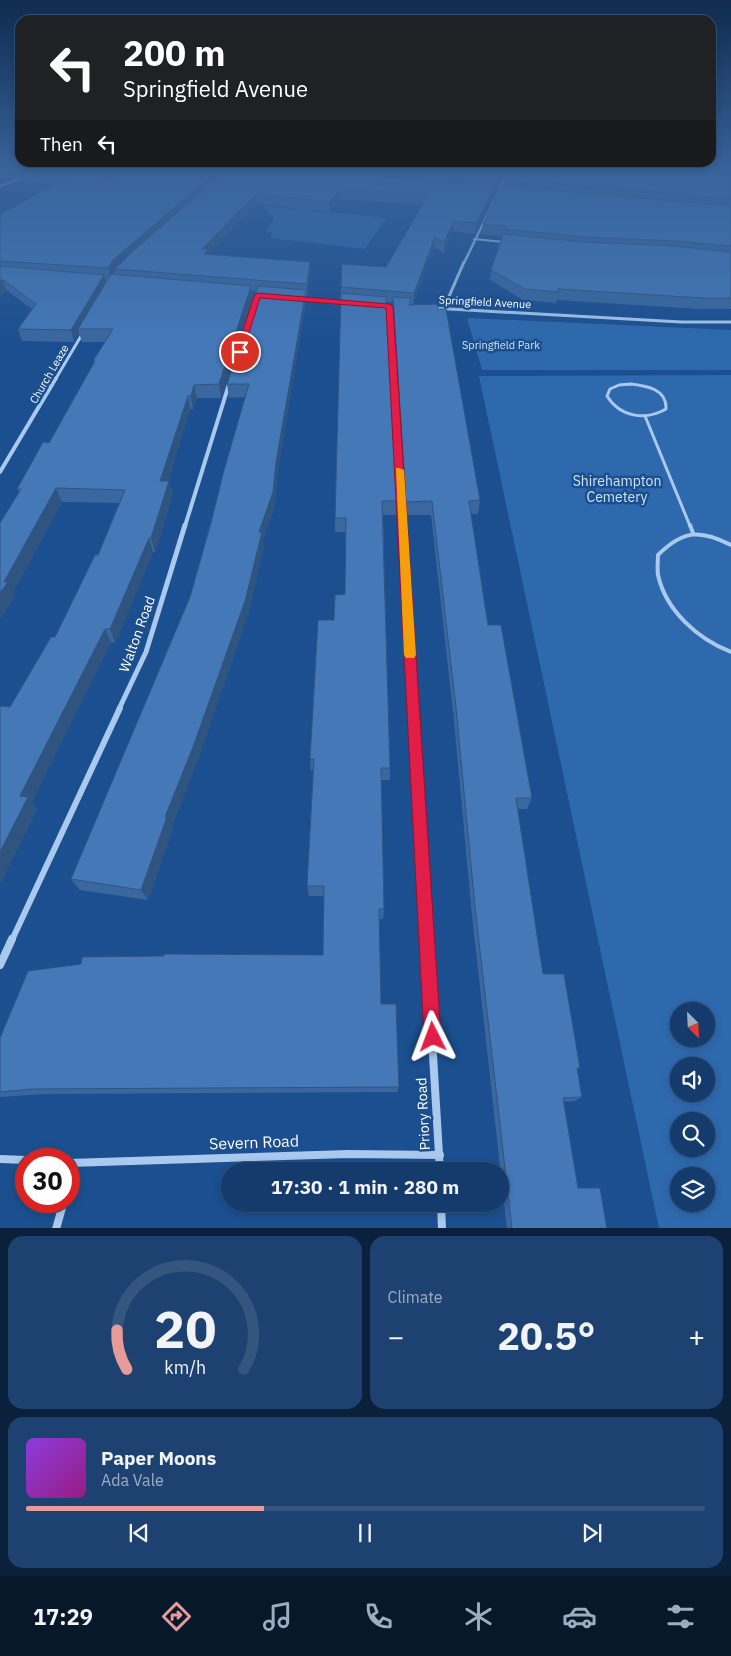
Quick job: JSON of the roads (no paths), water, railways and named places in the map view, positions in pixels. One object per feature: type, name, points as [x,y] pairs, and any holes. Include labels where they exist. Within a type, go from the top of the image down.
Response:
[{"type":"street","points":[[444,308],[479,227]]},
{"type":"street","points":[[295,298],[352,303]]},
{"type":"street","points":[[380,305],[398,306]]},
{"type":"street","name":"Priory Road","points":[[389,306],[440,1162]]},
{"type":"street","name":"Springfield Avenue","points":[[426,308],[681,322],[731,322]]},
{"type":"street","name":"Church Leaze","points":[[0,472],[88,325]]},
{"type":"street","name":"Walton Road","points":[[0,965],[146,652],[231,380]]},
{"type":"street","name":"Severn Road","points":[[80,1164],[348,1154],[440,1155]]},
{"type":"street","points":[[0,1159],[15,1160]]},
{"type":"street","points":[[441,1212],[442,1228]]},
{"type":"street","points":[[56,1228],[60,1213]]},
{"type":"lane","points":[[474,239],[504,242]]},
{"type":"lane","points":[[619,385],[643,385],[665,396],[668,402],[666,409],[660,414],[644,416],[631,415],[618,410],[610,404],[607,396],[610,389],[619,385]]},
{"type":"lane","points":[[644,416],[693,533]]},
{"type":"lane","points":[[731,545],[711,536],[693,533],[670,542],[658,555],[658,573],[667,596],[680,617],[701,638],[731,652]]},
{"type":"park label","name":"Springfield Park","points":[[501,345]]},
{"type":"park label","name":"Shirehampton Cemetery","points":[[617,490]]}]
